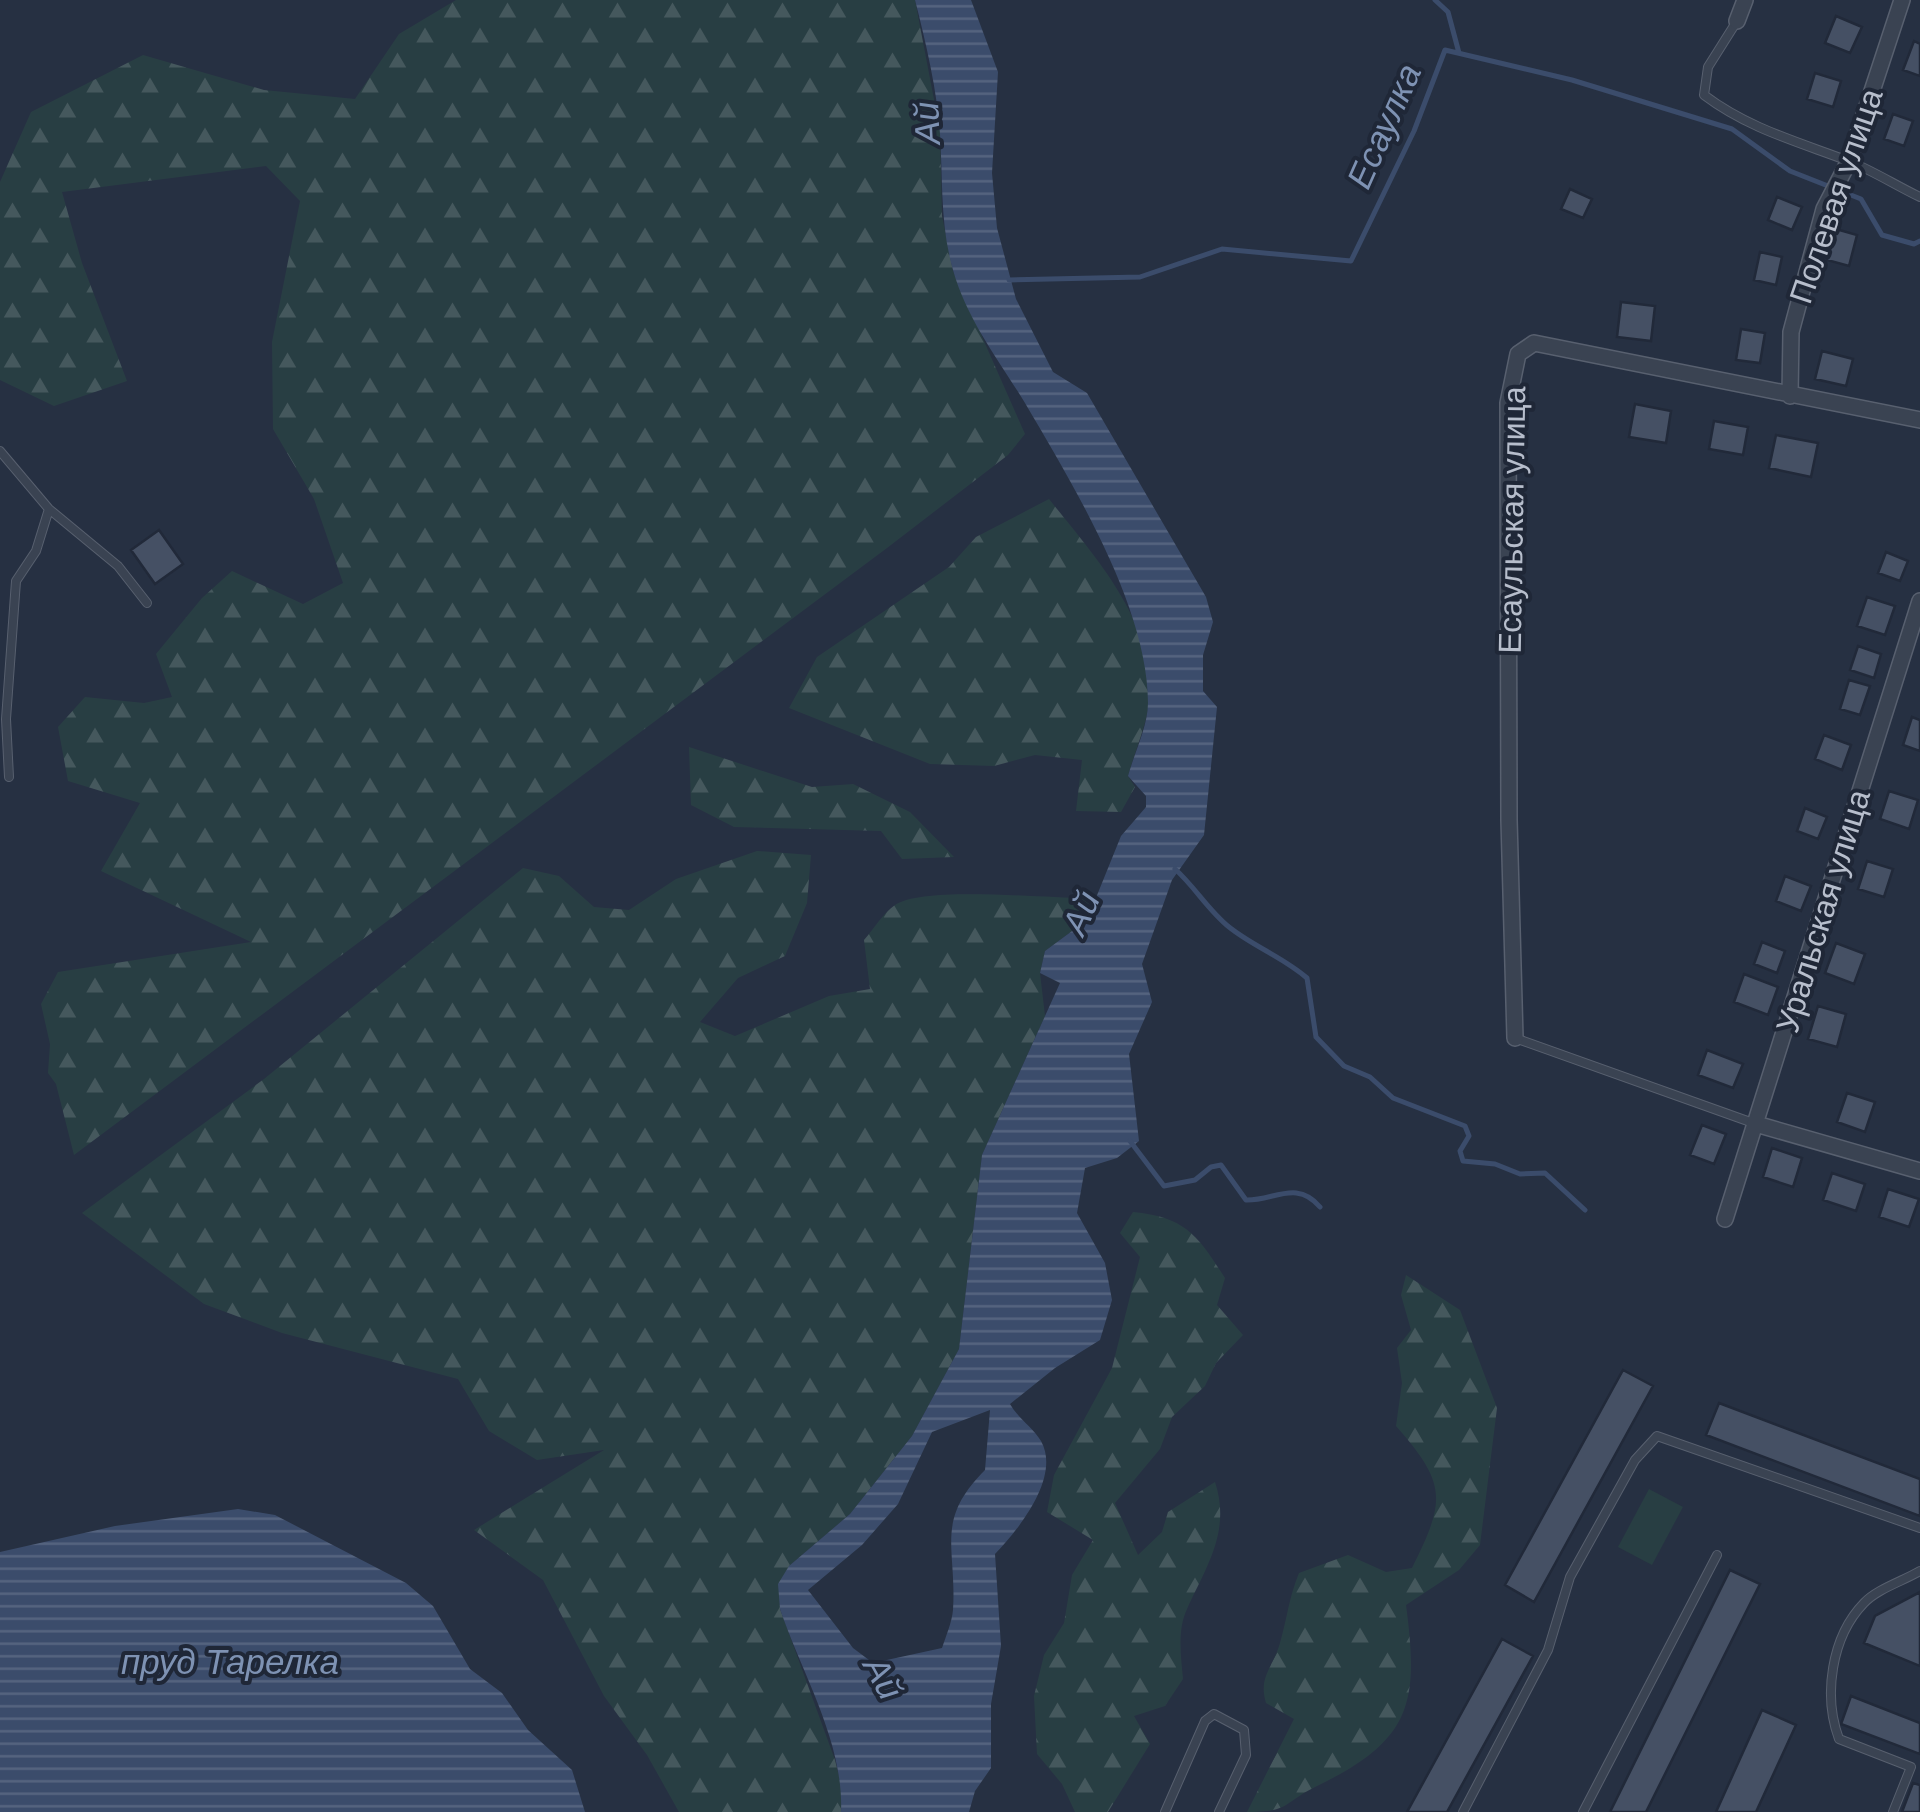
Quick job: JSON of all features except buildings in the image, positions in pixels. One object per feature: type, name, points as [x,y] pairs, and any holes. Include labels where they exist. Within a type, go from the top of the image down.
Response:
[{"type":"street","points":[[1737,21],[1746,0]]},
{"type":"street","name":"Полевая улица","points":[[1790,396],[1791,332],[1824,209],[1848,161],[1902,0]]},
{"type":"street","name":"Есаульская улица","points":[[1515,1038],[1509,820],[1508,403],[1518,354],[1534,343],[1920,420]]},
{"type":"street","name":"Уральская улица","points":[[1724,1219],[1920,602]]},
{"type":"street","points":[[1756,1124],[1920,1171]]},
{"type":"lane","points":[[1737,21],[1708,67],[1704,95],[1785,141],[1848,161],[1920,197]]},
{"type":"lane","points":[[0,452],[49,509],[118,566],[147,603]]},
{"type":"lane","points":[[9,777],[6,718],[16,582],[36,551],[49,509]]},
{"type":"lane","points":[[1515,1038],[1756,1124]]},
{"type":"lane","points":[[1464,1812],[1548,1650],[1570,1577],[1635,1460],[1657,1436],[1920,1528]]},
{"type":"lane","points":[[1582,1812],[1717,1555]]},
{"type":"lane","points":[[1893,1812],[1911,1767],[1839,1739],[1831,1717],[1831,1677],[1840,1644],[1864,1602],[1920,1572]]},
{"type":"lane","points":[[1165,1812],[1205,1720],[1214,1714],[1244,1730],[1246,1755],[1219,1812]]},
{"type":"green space","points":[[456,0],[915,0],[940,131],[942,216],[953,271],[1025,434],[1008,455],[887,548],[74,1155],[56,1084],[48,1073],[50,1044],[41,1004],[58,972],[251,942],[101,871],[140,803],[68,781],[58,727],[85,697],[144,703],[172,697],[156,654],[202,598],[232,571],[303,604],[343,583],[314,499],[273,429],[272,342],[300,201],[266,166],[62,192],[82,263],[127,381],[54,406],[0,380],[0,182],[31,112],[143,55],[264,90],[355,99],[399,34]]},
{"type":"green space","points":[[1049,499],[1121,595],[1144,650],[1149,679],[1148,709],[1128,776],[1135,787],[1121,812],[1076,811],[1082,760],[1035,755],[994,766],[930,764],[789,708],[817,657],[949,567],[976,537]]},
{"type":"green space","points":[[689,747],[812,787],[853,784],[910,812],[954,857],[902,859],[881,831],[734,827],[691,805]]},
{"type":"green space","points":[[757,851],[811,855],[807,903],[785,956],[738,978],[700,1022],[735,1036],[829,996],[870,989],[864,940],[891,908],[910,899],[958,894],[1089,898],[1087,920],[1045,951],[1040,973],[1045,1016],[982,1155],[959,1349],[912,1436],[850,1514],[789,1566],[780,1609],[835,1760],[842,1789],[841,1812],[679,1812],[647,1755],[604,1696],[543,1580],[474,1530],[604,1450],[537,1460],[489,1431],[458,1379],[282,1333],[204,1304],[82,1213],[264,1079],[523,868],[559,876],[594,907],[629,910],[676,879]]},
{"type":"green space","points":[[1133,1212],[1178,1224],[1198,1240],[1225,1278],[1217,1305],[1243,1335],[1216,1363],[1205,1386],[1172,1417],[1160,1449],[1115,1503],[1138,1555],[1162,1532],[1168,1512],[1215,1482],[1218,1532],[1184,1617],[1180,1644],[1183,1679],[1165,1706],[1134,1716],[1150,1744],[1108,1812],[1075,1812],[1062,1784],[1037,1754],[1034,1696],[1044,1655],[1064,1623],[1072,1575],[1093,1540],[1047,1512],[1054,1475],[1112,1368],[1140,1257],[1120,1233]]},
{"type":"green space","points":[[1406,1275],[1460,1310],[1497,1408],[1480,1545],[1459,1570],[1406,1605],[1409,1693],[1390,1734],[1349,1769],[1285,1805],[1247,1812],[1294,1719],[1266,1703],[1264,1686],[1299,1573],[1348,1555],[1386,1572],[1412,1568],[1431,1525],[1436,1493],[1432,1478],[1396,1426],[1402,1383],[1397,1348],[1411,1330],[1401,1295]]},
{"type":"green space","points":[[1649,1489],[1683,1507],[1652,1565],[1618,1547]]},
{"type":"water","name":"Ай","points":[[915,0],[971,0],[998,72],[992,173],[997,228],[1016,299],[1053,372],[1087,393],[1206,597],[1213,622],[1203,655],[1203,691],[1217,707],[1204,835],[1172,880],[1142,964],[1152,1002],[1129,1054],[1139,1141],[1117,1158],[1085,1168],[1077,1213],[1105,1263],[1112,1300],[1100,1340],[1055,1368],[1010,1404],[1041,1441],[1046,1470],[1025,1517],[995,1554],[1001,1646],[991,1704],[991,1768],[975,1791],[969,1812],[841,1812],[829,1734],[780,1609],[778,1584],[789,1566],[850,1514],[912,1436],[959,1349],[982,1155],[1060,983],[1040,973],[1045,951],[1087,920],[1121,836],[1146,807],[1146,796],[1128,776],[1148,703],[1136,627],[1085,509],[975,323],[959,288],[946,236],[939,117]],"holes":[[[990,1410],[985,1470],[969,1488],[954,1520],[953,1610],[942,1648],[873,1663],[853,1648],[808,1590],[862,1545],[898,1504],[932,1432]]]},
{"type":"water","name":"пруд Тарелка","points":[[238,1509],[275,1515],[406,1583],[433,1606],[470,1669],[502,1693],[528,1730],[572,1770],[585,1812],[0,1812],[0,1552],[115,1526]]},
{"type":"waterway","points":[[1435,0],[1448,12],[1459,53]]},
{"type":"waterway","name":"Есаулка","points":[[1009,280],[1140,277],[1222,249],[1351,261],[1414,131],[1445,50],[1572,80],[1732,129],[1790,171],[1861,199],[1882,235],[1914,244],[1920,241]]},
{"type":"waterway","points":[[1175,869],[1229,927],[1307,978],[1316,1037],[1344,1066],[1370,1077],[1393,1098],[1465,1126],[1469,1136],[1460,1151],[1463,1161],[1495,1164],[1520,1174],[1545,1173],[1585,1210]]},
{"type":"waterway","points":[[1130,1141],[1164,1186],[1195,1180],[1211,1167],[1221,1165],[1246,1200],[1294,1193],[1303,1194],[1320,1207]]}]
